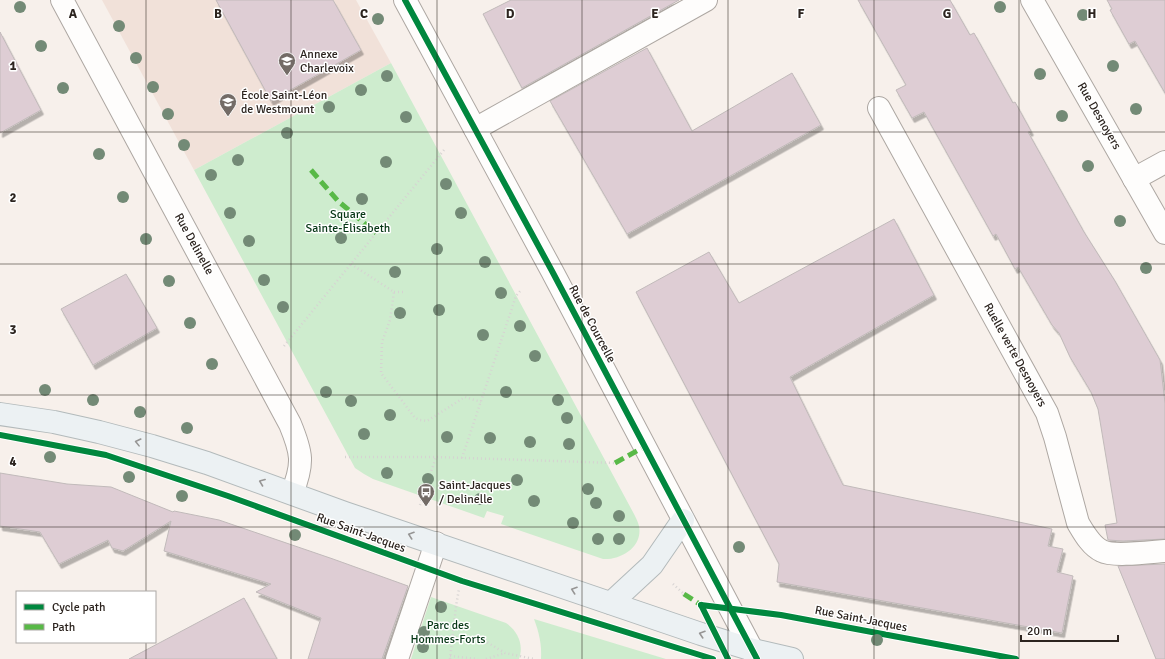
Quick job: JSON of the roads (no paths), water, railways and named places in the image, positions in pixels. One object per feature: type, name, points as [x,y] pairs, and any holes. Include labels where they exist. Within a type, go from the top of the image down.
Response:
[{"type":"main road","name":"Rue Saint-Jacques","points":[[0,414],[54,422],[152,446],[235,472],[755,654],[792,659]]},
{"type":"main road","points":[[611,603],[643,575],[652,565],[683,520]]},
{"type":"street","name":"Rue Delinelle","points":[[62,0],[290,424],[297,441],[301,457],[299,470],[292,493]]},
{"type":"street","name":"Rue de Courcelle","points":[[405,0],[552,272],[755,654]]},
{"type":"street","points":[[475,129],[706,0]]},
{"type":"street","name":"Rue Desnoyers","points":[[1032,0],[1165,232]]},
{"type":"street","name":"Ruelle verte Desnoyers","points":[[879,108],[1047,414],[1055,436],[1078,523],[1083,532],[1092,544],[1103,552],[1116,553],[1165,551]]},
{"type":"street","points":[[1134,179],[1165,162]]},
{"type":"street","points":[[397,659],[436,543]]},
{"type":"place","name":"Annexe Charlevoix","points":[[287,76]]},
{"type":"place","name":"École Saint-Léon de Westmount","points":[[228,117]]},
{"type":"place","name":"Saint-Jacques / Delinelle","points":[[426,507]]},
{"type":"park label","name":"Square Sainte-Élisabeth","points":[[348,221]]},
{"type":"park label","name":"Parc des Hommes-Forts","points":[[448,632]]}]
